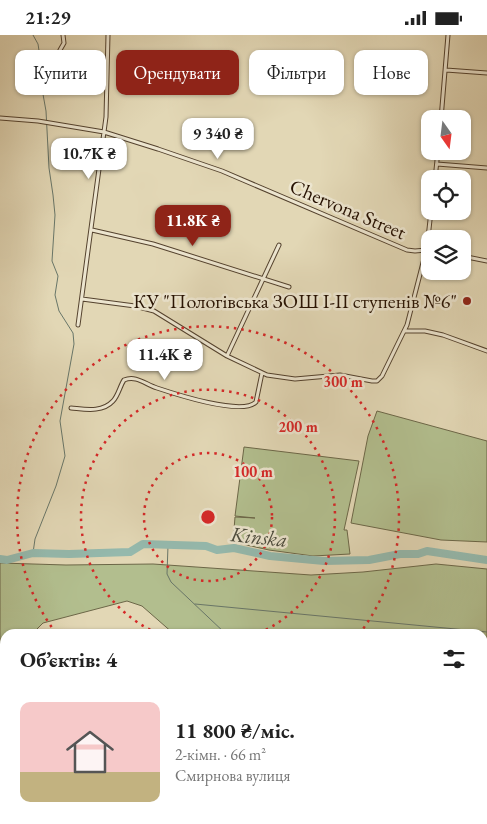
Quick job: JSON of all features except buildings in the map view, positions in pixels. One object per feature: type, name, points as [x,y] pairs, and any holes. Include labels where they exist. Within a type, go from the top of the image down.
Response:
[{"type":"street","points":[[60,50],[64,43],[63,35]]},
{"type":"street","points":[[78,325],[106,117],[108,35]]},
{"type":"street","points":[[442,110],[448,35]]},
{"type":"street","points":[[446,70],[487,73]]},
{"type":"street","name":"Chervona Street","points":[[0,118],[38,121],[104,132],[222,171],[407,250],[421,250]]},
{"type":"street","points":[[436,170],[437,160]]},
{"type":"street","points":[[437,164],[487,169]]},
{"type":"street","points":[[92,230],[153,244],[288,287]]},
{"type":"street","points":[[227,356],[279,245]]},
{"type":"street","points":[[471,258],[487,261]]},
{"type":"street","points":[[82,299],[135,306],[154,311],[227,356],[262,373],[295,379],[340,375],[377,381],[382,376],[405,331],[421,273]]},
{"type":"street","points":[[405,331],[425,331],[443,335],[487,351]]},
{"type":"street","points":[[71,408],[94,410],[102,407],[114,401],[124,380],[133,378],[184,397],[216,404],[248,407],[256,403],[262,373]]},
{"type":"green space","points":[[377,411],[487,441],[487,542],[441,540],[351,523],[368,436]]},
{"type":"green space","points":[[244,447],[359,461],[344,530],[347,530],[350,554],[313,556],[269,550],[233,542],[235,517],[255,518],[235,516]]},
{"type":"green space","points":[[0,563],[66,565],[153,564],[311,575],[363,572],[436,564],[487,569],[487,629],[168,629],[142,606],[127,601],[43,623],[37,629],[0,629]]},
{"type":"waterway","points":[[33,35],[38,44],[40,57],[39,72],[46,111],[49,168],[55,215],[52,261],[58,276],[55,295],[59,311],[73,333],[74,344],[60,421],[65,456],[56,486],[35,539],[33,553]]},
{"type":"waterway","name":"Kinska","points":[[0,559],[7,560],[33,553],[130,552],[143,544],[206,546],[217,550],[234,548],[270,556],[324,561],[369,560],[400,554],[418,554],[427,551],[487,560]]},
{"type":"waterway","points":[[168,546],[167,574],[171,582],[221,629]]},
{"type":"waterway","points":[[195,604],[456,629]]},
{"type":"place","name":"КУ \"Пологівська ЗОШ І-ІІ ступенів №6\"","points":[[467,301]]}]
